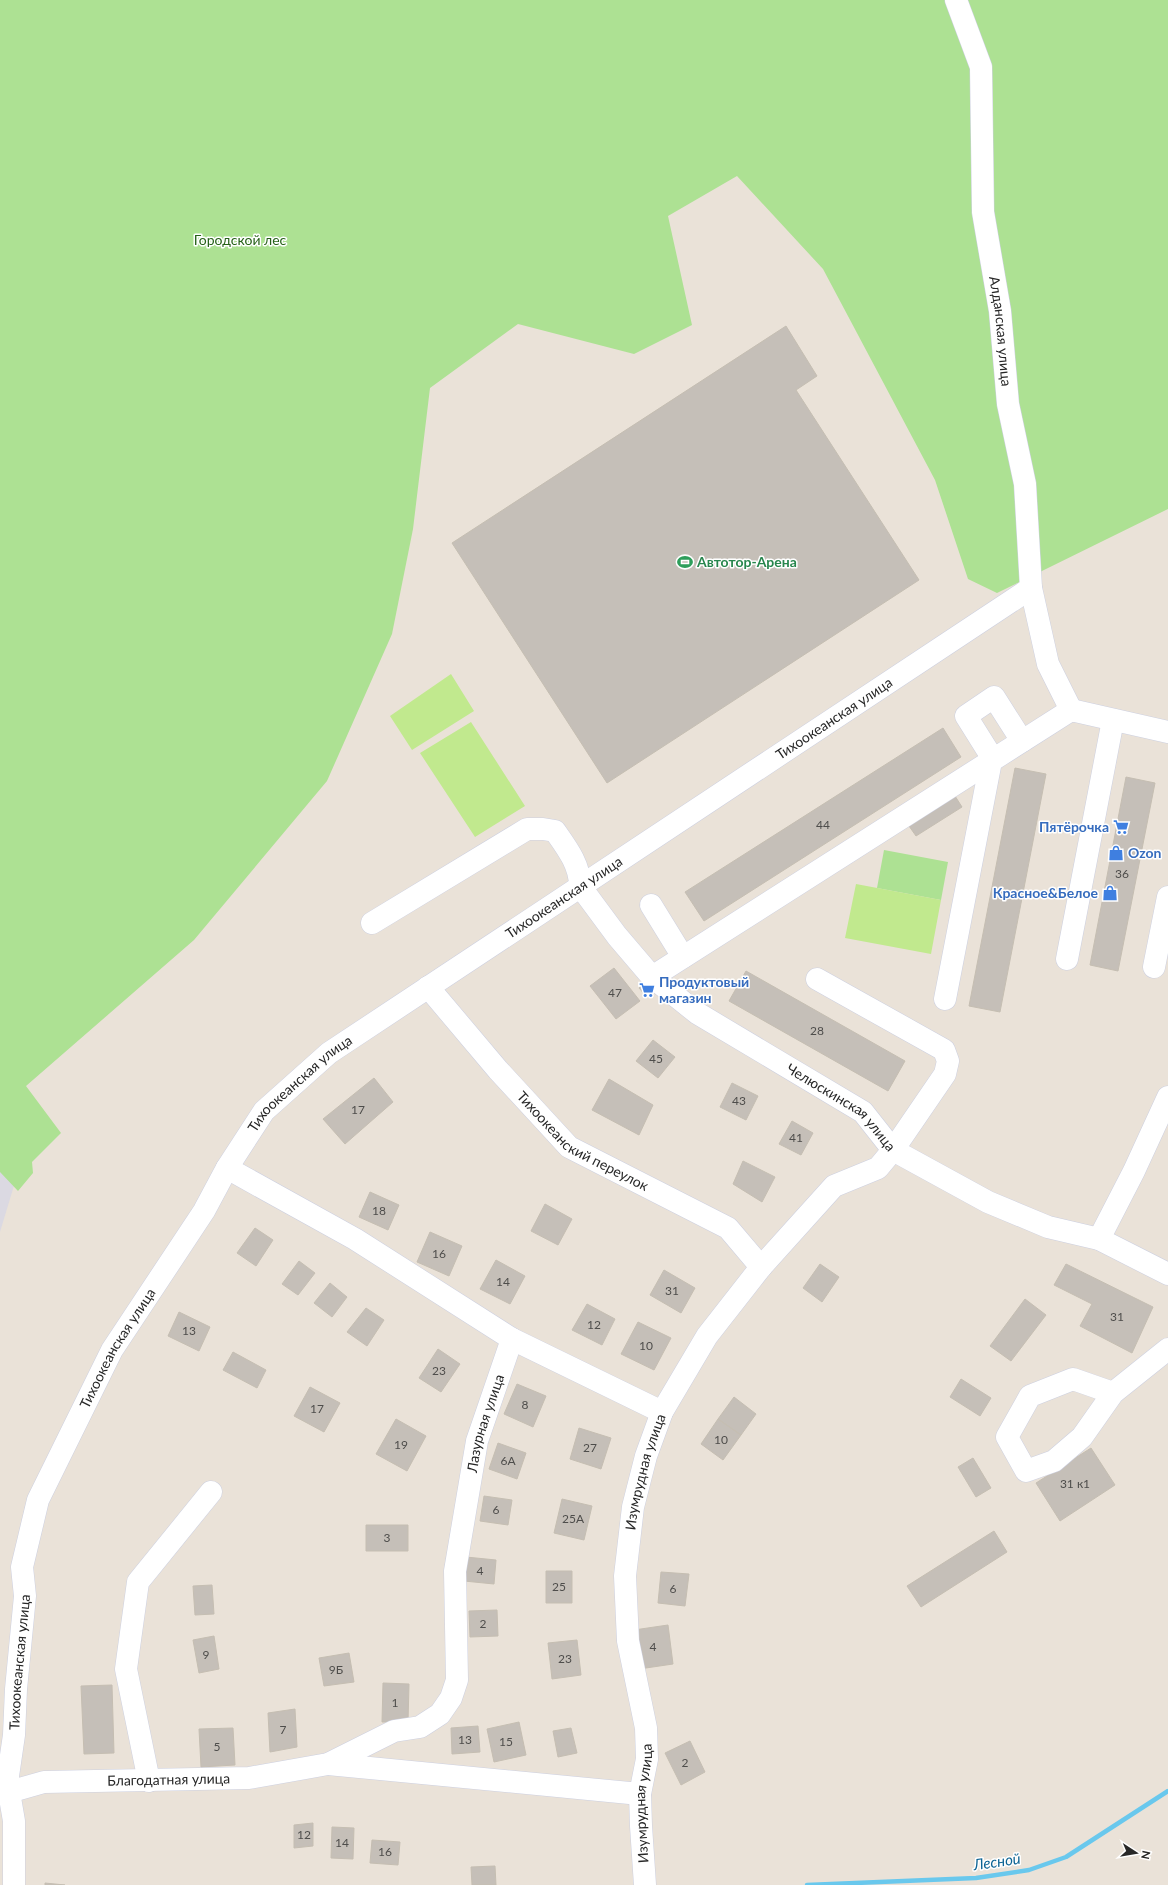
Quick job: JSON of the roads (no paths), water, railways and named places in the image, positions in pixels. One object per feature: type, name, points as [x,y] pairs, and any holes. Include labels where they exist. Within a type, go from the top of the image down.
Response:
[{"type":"street","name":"Алданская улица","points":[[956,0],[980,67],[983,212],[1000,311],[1008,404],[1025,484],[1031,588],[1048,664],[1071,710]]},
{"type":"street","name":"Тихоокеанская улица","points":[[14,1885],[14,1821],[8,1776],[14,1735],[16,1689],[25,1596],[22,1567],[38,1500],[112,1350],[204,1211],[227,1168],[264,1111],[328,1053],[1031,588]]},
{"type":"street","points":[[945,999],[992,760],[966,716],[994,698],[1022,741]]},
{"type":"street","points":[[652,977],[1071,710],[1168,732]]},
{"type":"street","points":[[1067,959],[1114,720]]},
{"type":"street","points":[[372,923],[527,829],[543,829],[555,832],[570,852],[580,874],[580,886]]},
{"type":"street","name":"Челюскинская улица","points":[[580,886],[618,936],[652,977],[697,1013],[863,1112],[893,1150],[988,1202],[1048,1227],[1099,1239],[1168,1274]]},
{"type":"street","points":[[1154,967],[1168,897]]},
{"type":"street","points":[[651,905],[684,957]]},
{"type":"street","name":"Изумрудная улица","points":[[645,1885],[640,1794],[647,1759],[646,1728],[628,1642],[625,1576],[633,1507],[646,1456],[662,1412],[707,1336],[761,1267],[834,1186],[878,1168],[893,1150],[944,1074],[948,1061],[944,1050],[817,979]]},
{"type":"street","name":"Тихоокеанский переулок","points":[[428,987],[498,1070],[569,1147],[728,1228],[761,1267]]},
{"type":"street","points":[[1099,1239],[1134,1171],[1168,1097]]},
{"type":"street","points":[[227,1168],[355,1239],[512,1339],[662,1412]]},
{"type":"street","name":"Лазурная улица","points":[[328,1764],[394,1731],[420,1728],[440,1714],[451,1698],[457,1680],[455,1571],[470,1479],[477,1441],[512,1339]]},
{"type":"street","points":[[1114,1393],[1073,1379],[1030,1396],[1007,1437],[1026,1472],[1054,1461],[1082,1437],[1114,1393],[1168,1349]]},
{"type":"street","points":[[149,1781],[126,1669],[138,1582],[211,1492]]},
{"type":"street","points":[[328,1764],[640,1794]]},
{"type":"street","name":"Благодатная улица","points":[[9,1792],[44,1782],[249,1778],[328,1764]]},
{"type":"waterway","name":"Лесной","points":[[807,1885],[976,1878],[1029,1870],[1066,1857],[1168,1791]]},
{"type":"place","name":"Автотор-Арена","points":[[685,562]]},
{"type":"place","name":"Пятёрочка","points":[[1121,827]]},
{"type":"place","name":"Ozon","points":[[1116,853]]},
{"type":"place","name":"Красное&Белое","points":[[1110,893]]},
{"type":"place","name":"Продуктовый магазин","points":[[647,990]]},
{"type":"park label","name":"Городской лес","points":[[240,240]]}]
